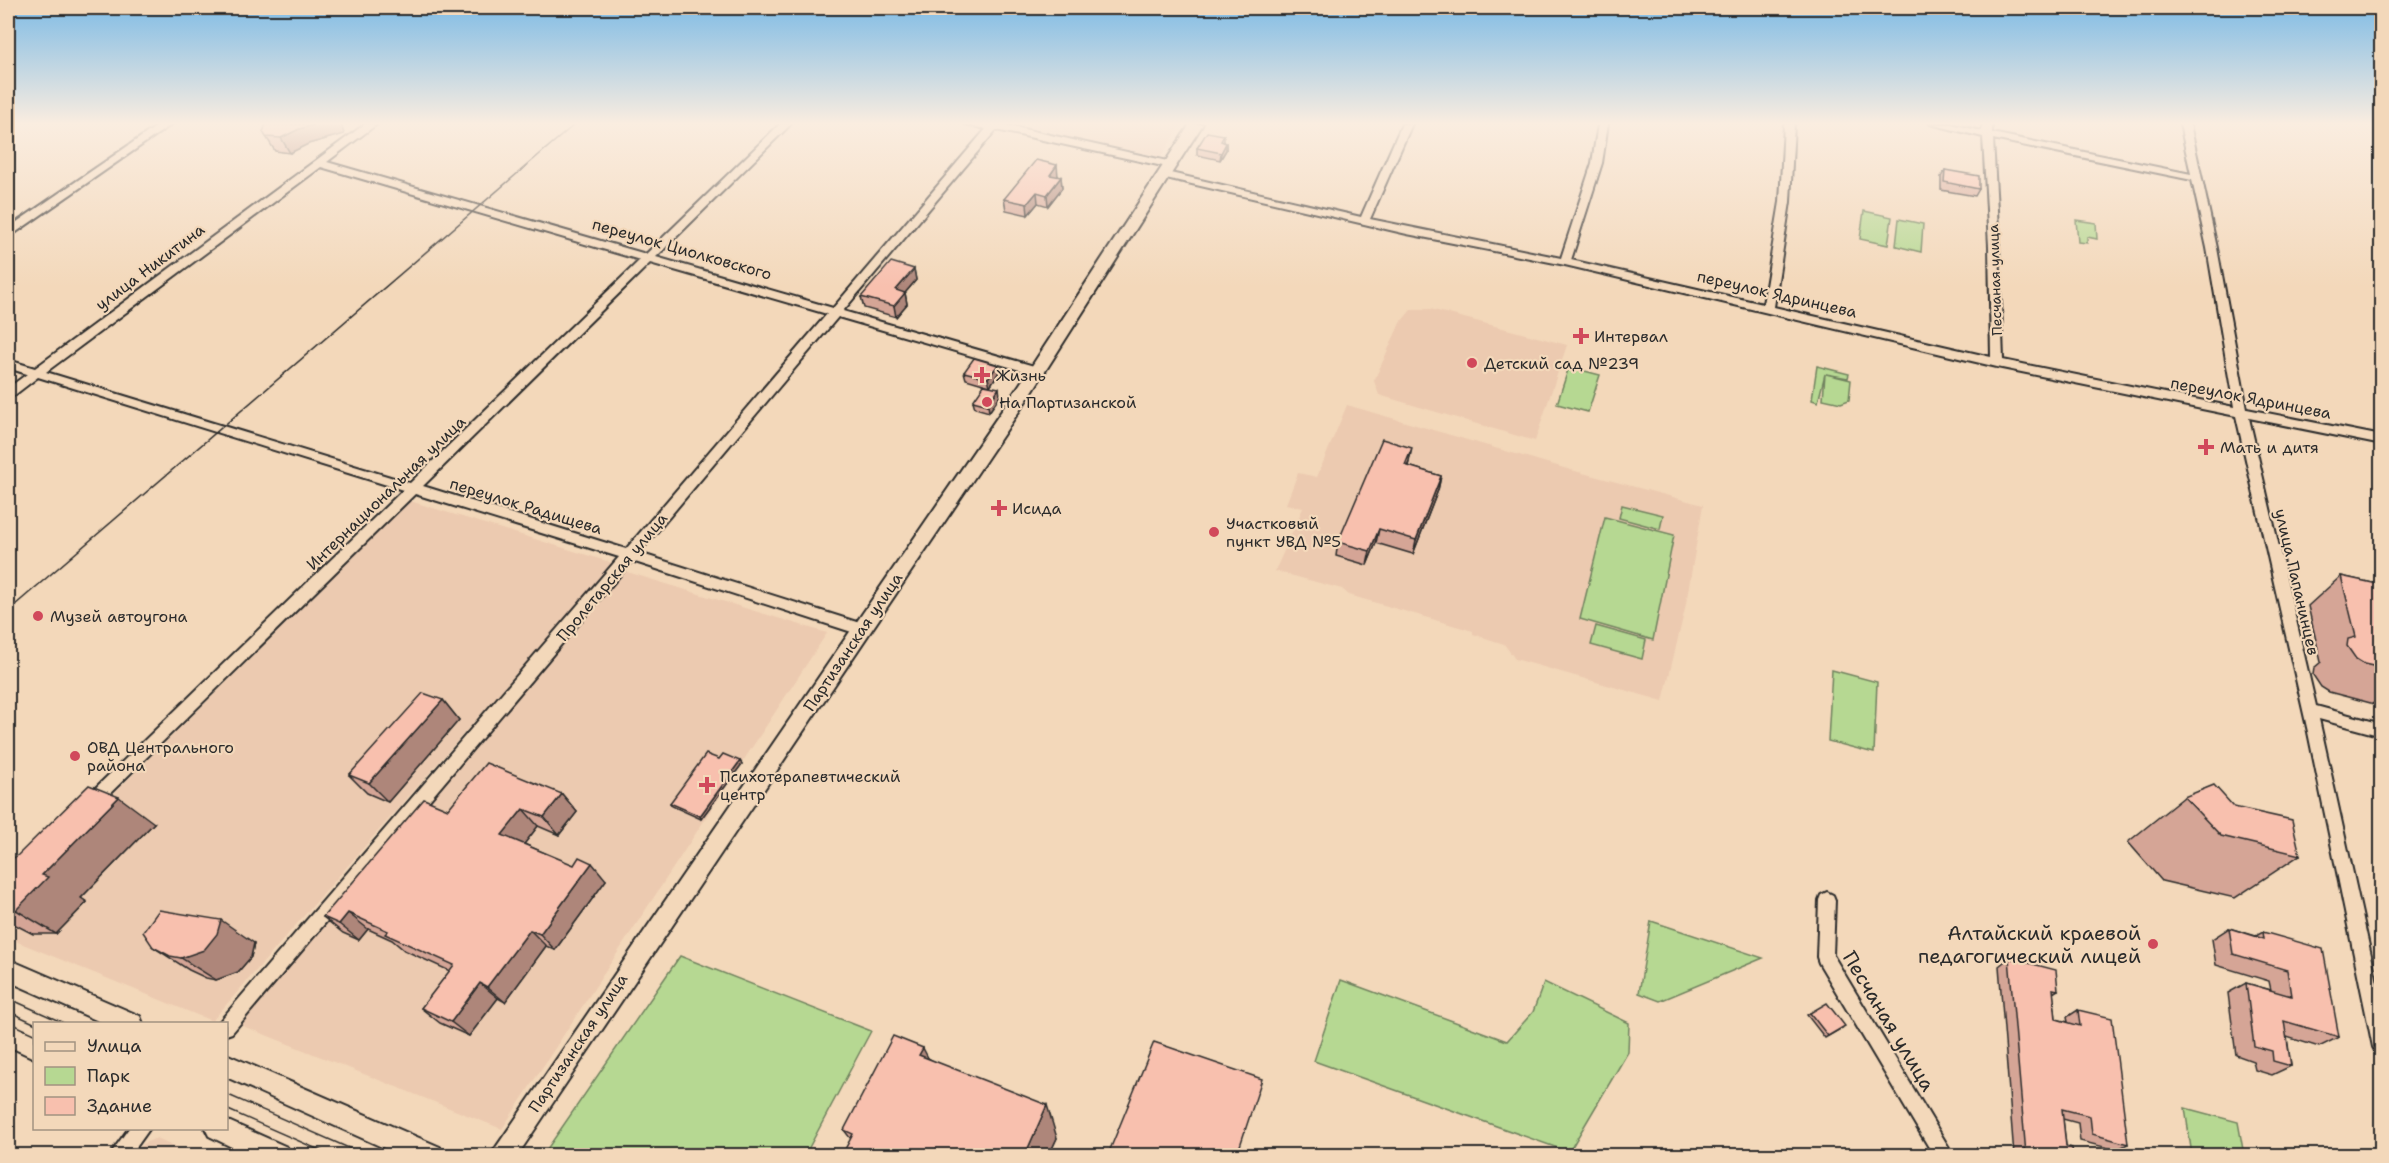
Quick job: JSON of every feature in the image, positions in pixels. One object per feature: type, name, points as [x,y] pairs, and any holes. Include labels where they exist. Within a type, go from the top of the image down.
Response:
[{"type":"main road","name":"Партизанская улица","points":[[502,1155],[1037,371],[1164,178]]},
{"type":"main road","points":[[8,970],[106,1019],[126,1022]]},
{"type":"main road","points":[[8,1034],[33,1046]]},
{"type":"main road","points":[[228,1066],[431,1155]]},
{"type":"main road","points":[[222,1130],[278,1155]]},
{"type":"street","points":[[8,233],[88,178]]},
{"type":"street","name":"улица Никитина","points":[[8,394],[298,178]]},
{"type":"street","name":"переулок Циолковского","points":[[370,178],[1037,371]]},
{"type":"street","name":"Интернациональная улица","points":[[78,814],[731,178]]},
{"type":"street","name":"Пролетарская улица","points":[[228,1025],[951,178]]},
{"type":"street","name":"переулок Ядринцева","points":[[1201,178],[1364,221],[1565,262],[1997,363],[2157,398],[2242,412],[2382,441]]},
{"type":"street","points":[[1364,221],[1383,178]]},
{"type":"street","points":[[1565,262],[1592,178]]},
{"type":"street","points":[[1768,309],[1785,202],[1786,178]]},
{"type":"street","name":"Песчаная улица","points":[[1991,178],[1995,246],[1997,363]]},
{"type":"street","name":"улица Папанинцев","points":[[2196,178],[2212,248],[2242,412],[2382,1047]]},
{"type":"street","name":"переулок Радищева","points":[[8,364],[630,555],[861,629]]},
{"type":"street","points":[[2309,710],[2382,730]]},
{"type":"street","name":"Песчаная улица","points":[[1827,900],[1825,957],[1945,1155]]},
{"type":"street","points":[[118,1155],[139,1130]]},
{"type":"shaded area","name":"Детский сад №239","points":[[1430,309],[1567,345],[1535,441],[1379,395],[1374,381],[1400,323],[1411,310]]},
{"type":"shaded area","points":[[1347,405],[1571,470],[1703,505],[1685,609],[1663,701],[1515,659],[1504,644],[1473,634],[1473,631],[1349,595],[1342,589],[1275,571],[1303,508],[1286,504],[1298,473],[1317,477]]},
{"type":"shaded area","points":[[410,501],[613,563],[212,1021],[8,938],[8,898]]},
{"type":"shaded area","points":[[624,571],[827,633],[502,1129],[238,1024]]},
{"type":"shaded area","points":[[157,1138],[194,1155],[133,1156],[144,1143]]},
{"type":"green space","points":[[1864,211],[1892,217],[1888,245],[1860,239]]},
{"type":"green space","points":[[1899,219],[1923,224],[1921,252],[1896,246]]},
{"type":"green space","points":[[2076,220],[2096,223],[2097,239],[2087,237],[2087,243],[2078,242]]},
{"type":"green space","points":[[1817,366],[1849,374],[1848,378],[1826,374],[1851,380],[1849,400],[1841,403],[1823,399],[1825,374],[1818,402],[1812,400]]},
{"type":"green space","points":[[1569,367],[1600,375],[1588,412],[1557,404]]},
{"type":"green space","points":[[1622,505],[1663,515],[1660,529],[1619,518]]},
{"type":"green space","points":[[1605,517],[1674,535],[1653,640],[1580,619]]},
{"type":"green space","points":[[1596,626],[1646,640],[1642,659],[1591,645]]},
{"type":"green space","points":[[1832,670],[1877,682],[1874,753],[1828,741]]},
{"type":"green space","points":[[1651,921],[1763,958],[1660,1001],[1639,993]]},
{"type":"green space","points":[[680,956],[871,1031],[805,1155],[552,1156],[545,1152]]},
{"type":"green space","points":[[1341,980],[1507,1041],[1533,1012],[1544,982],[1629,1023],[1628,1052],[1569,1152],[1314,1061]]},
{"type":"green space","points":[[2185,1108],[2238,1122],[2244,1155],[2192,1155]]},
{"type":"building","points":[[1021,178],[1060,178],[1047,195],[1037,192],[1027,204],[1004,199]]},
{"type":"building","points":[[1944,178],[1979,178],[1979,189],[1944,182]]},
{"type":"building","points":[[891,262],[914,269],[896,290],[905,293],[894,306],[861,297]]},
{"type":"building","points":[[974,358],[998,365],[988,378],[964,372]]},
{"type":"building","points":[[984,385],[999,388],[988,405],[973,401]]},
{"type":"building","points":[[1382,439],[1412,448],[1405,465],[1441,476],[1416,540],[1379,529],[1370,551],[1338,542]]},
{"type":"building","points":[[2341,576],[2382,585],[2382,668],[2364,664],[2356,659],[2347,646],[2348,639],[2356,637]]},
{"type":"building","points":[[423,693],[443,700],[369,783],[349,775]]},
{"type":"building","name":"Психотерапевтический центр","points":[[706,754],[719,759],[723,754],[740,761],[700,816],[670,803]]},
{"type":"building","points":[[486,763],[562,794],[544,817],[523,809],[502,835],[574,865],[579,857],[592,863],[540,934],[530,930],[487,987],[480,983],[451,1022],[421,1008],[454,965],[385,934],[388,931],[348,913],[339,924],[323,917],[424,799],[448,809]]},
{"type":"building","points":[[89,785],[119,797],[42,875],[48,877],[16,910],[8,910],[8,862],[18,855]]},
{"type":"building","points":[[2214,785],[2234,807],[2292,820],[2300,855],[2221,836],[2184,797]]},
{"type":"building","points":[[159,910],[221,920],[217,934],[204,950],[181,958],[170,956],[153,947],[143,932]]},
{"type":"building","points":[[2229,928],[2264,939],[2263,932],[2323,949],[2339,1037],[2284,1021],[2291,1066],[2273,1061],[2272,1051],[2254,1046],[2246,983],[2291,996],[2287,970],[2233,954]]},
{"type":"building","points":[[2009,958],[2056,970],[2058,990],[2053,989],[2056,1019],[2080,1026],[2078,1010],[2112,1018],[2128,1144],[2092,1134],[2090,1116],[2062,1109],[2066,1146],[2072,1148],[2073,1155],[2026,1154]]},
{"type":"building","points":[[1827,1003],[1845,1026],[1828,1036],[1810,1013]]},
{"type":"building","points":[[893,1036],[923,1048],[919,1055],[1047,1105],[1025,1155],[842,1155],[853,1134],[844,1130]]},
{"type":"building","points":[[1154,1042],[1262,1079],[1237,1155],[1119,1155],[1109,1152]]},
{"type":"tram line","points":[[8,611],[512,178]]},
{"type":"tram line","points":[[8,998],[62,1022]]},
{"type":"tram line","points":[[8,1011],[33,1023]]},
{"type":"tram line","points":[[228,1095],[367,1156]]},
{"type":"tram line","points":[[228,1110],[333,1156]]},
{"type":"place","name":"Интервал","points":[[1581,336]]},
{"type":"place","name":"Детский сад №239","points":[[1472,363]]},
{"type":"place","name":"Жизнь","points":[[982,375]]},
{"type":"place","name":"На Партизанской","points":[[987,402]]},
{"type":"place","name":"Мать и дитя","points":[[2206,447]]},
{"type":"place","name":"Исида","points":[[999,508]]},
{"type":"place","name":"Участковый пункт УВД №5","points":[[1214,532]]},
{"type":"place","name":"Музей автоугона","points":[[38,616]]},
{"type":"place","name":"ОВД Центрального района","points":[[75,756]]},
{"type":"place","name":"Психотерапевтический центр","points":[[707,785]]},
{"type":"place","name":"Алтайский краевой педагогический лицей","points":[[2153,944]]}]
